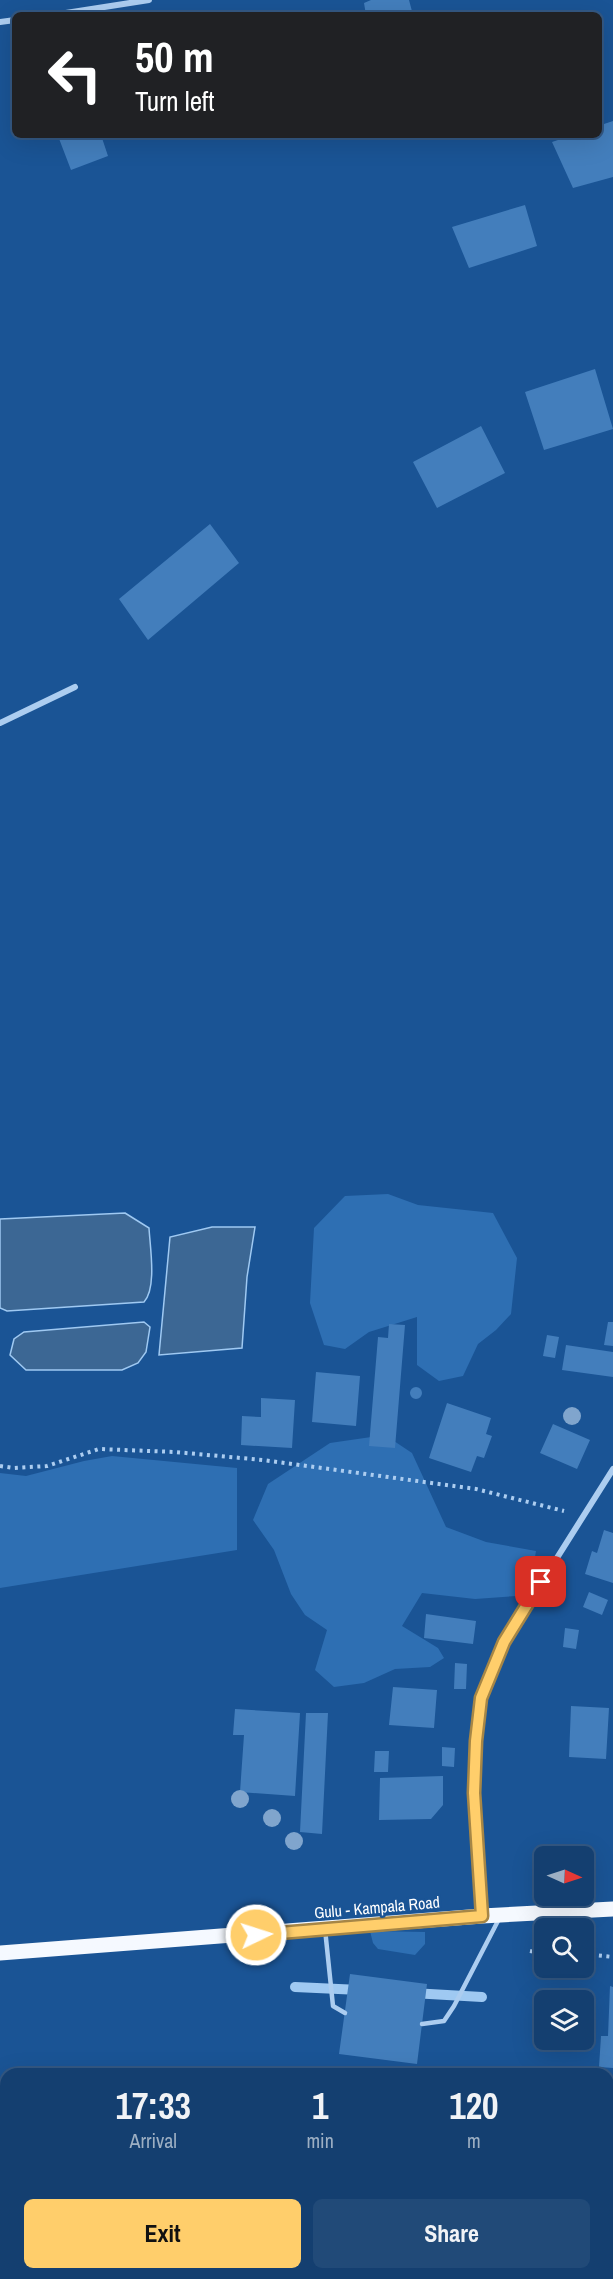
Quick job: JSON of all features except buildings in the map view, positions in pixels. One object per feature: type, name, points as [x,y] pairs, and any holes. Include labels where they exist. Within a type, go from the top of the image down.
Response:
[{"type":"main road","name":"Gulu - Kampala Road","points":[[0,1953],[482,1916],[613,1909]]},
{"type":"street","points":[[72,12],[149,0]]},
{"type":"street","points":[[0,723],[75,687]]},
{"type":"street","points":[[482,1916],[474,1793],[476,1741],[481,1698],[504,1642],[613,1469]]},
{"type":"lane","points":[[422,2024],[444,2021],[502,1915]]},
{"type":"lane","points":[[325,1929],[333,2006],[345,2013]]},
{"type":"path","points":[[0,1466],[14,1468],[47,1466],[99,1449],[186,1453],[263,1460],[476,1489],[582,1516]]},
{"type":"path","points":[[594,1955],[613,1957]]},
{"type":"shaded area","points":[[388,1194],[418,1205],[493,1213],[517,1258],[511,1314],[478,1344],[463,1376],[439,1381],[417,1365],[417,1317],[369,1332],[345,1349],[324,1345],[310,1303],[314,1228],[345,1196]]},
{"type":"shaded area","points":[[125,1213],[149,1228],[152,1277],[148,1296],[144,1302],[7,1311],[0,1308],[0,1219]]},
{"type":"shaded area","points":[[212,1227],[255,1227],[247,1277],[242,1348],[159,1355],[170,1237]]},
{"type":"shaded area","points":[[144,1322],[150,1327],[146,1352],[138,1363],[122,1370],[26,1370],[10,1355],[14,1339],[24,1332]]},
{"type":"shaded area","points":[[385,1435],[412,1453],[446,1527],[486,1542],[536,1551],[532,1574],[516,1596],[475,1599],[422,1593],[402,1626],[438,1648],[444,1658],[430,1667],[395,1669],[364,1683],[334,1687],[315,1670],[327,1630],[305,1615],[291,1594],[274,1550],[253,1520],[268,1484],[330,1443]]},
{"type":"shaded area","points":[[112,1456],[237,1468],[237,1550],[0,1588],[0,1473],[26,1476]]},
{"type":"shaded area","points":[[370,1931],[425,1932],[425,1944],[415,1955],[378,1949],[373,1943]]},
{"type":"waterway","points":[[295,1987],[360,1990]]},
{"type":"waterway","points":[[412,1993],[482,1997]]},
{"type":"route","points":[[256,1935],[482,1916],[474,1793],[476,1741],[481,1698],[504,1642],[541,1582]]}]
